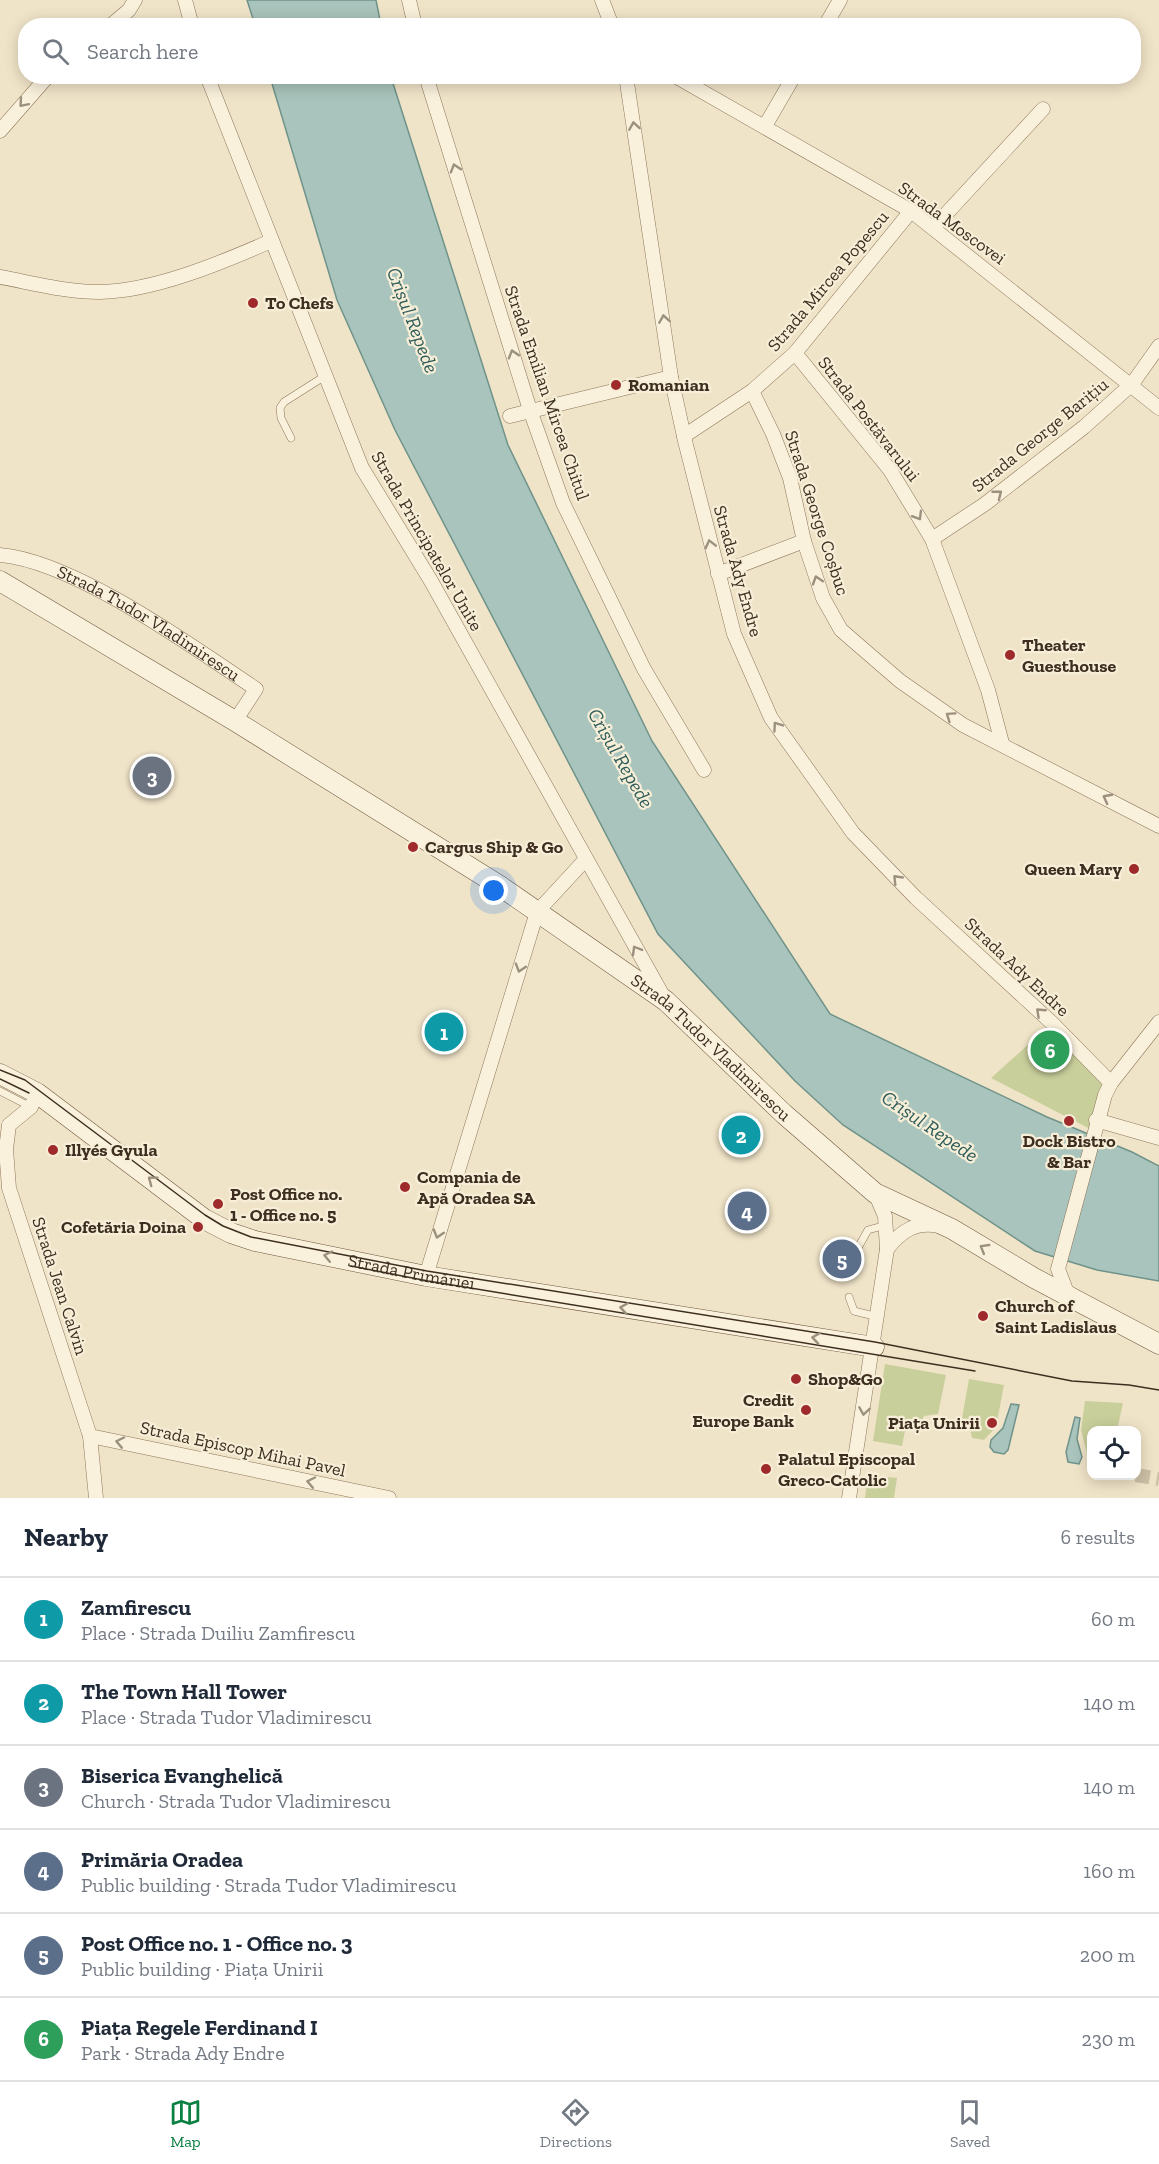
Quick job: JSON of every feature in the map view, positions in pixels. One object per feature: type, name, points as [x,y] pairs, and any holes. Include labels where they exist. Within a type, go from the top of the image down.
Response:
[{"type":"street","points":[[119,18],[135,0]]},
{"type":"street","points":[[185,0],[190,18]]},
{"type":"street","points":[[409,0],[413,18]]},
{"type":"street","points":[[602,0],[609,18]]},
{"type":"street","points":[[830,18],[840,0]]},
{"type":"street","points":[[0,131],[41,84]]},
{"type":"street","name":"Strada Principatelor Unite","points":[[210,84],[362,468],[431,582],[666,1001]]},
{"type":"street","name":"Strada Emilian Mircea Chitul","points":[[428,84],[530,410],[563,503],[644,669],[704,770]]},
{"type":"street","name":"Strada Ady Endre","points":[[627,84],[671,377],[684,436],[734,634],[771,718],[853,833],[915,898],[1052,1023],[1111,1083]]},
{"type":"street","name":"Strada Moscovei","points":[[689,84],[911,211],[1132,384],[1159,408]]},
{"type":"street","points":[[765,126],[790,84]]},
{"type":"street","points":[[934,227],[1043,109]]},
{"type":"street","name":"Strada Mircea Popescu","points":[[684,436],[752,391],[795,353],[911,211]]},
{"type":"street","points":[[0,277],[68,290],[101,292],[133,288],[165,280],[271,241]]},
{"type":"street","name":"Strada George Barițiu","points":[[932,539],[985,504],[1084,428],[1132,384],[1159,346]]},
{"type":"street","name":"Strada Postăvarului","points":[[795,353],[890,470],[932,539],[988,690],[1002,743]]},
{"type":"street","points":[[510,416],[671,377]]},
{"type":"street","name":"Strada George Coșbuc","points":[[752,391],[773,434],[790,478],[804,540],[823,598],[840,630],[900,681],[963,725],[1002,743],[1159,826]]},
{"type":"street","points":[[718,574],[804,540]]},
{"type":"street","name":"Strada Tudor Vladimirescu","points":[[0,555],[41,566],[99,591],[256,689],[235,721]]},
{"type":"street","name":"Strada Tudor Vladimirescu","points":[[0,581],[235,721],[537,912],[666,1001],[784,1114],[875,1193]]},
{"type":"street","points":[[426,1276],[537,912],[585,860]]},
{"type":"street","points":[[1076,1299],[1066,1290],[1059,1268],[1094,1128],[1111,1083],[1159,1022]]},
{"type":"street","name":"Strada Primăriei","points":[[0,1074],[204,1219],[231,1233],[255,1241],[426,1276],[874,1347]]},
{"type":"street","name":"Strada Jean Calvin","points":[[34,1100],[9,1125],[6,1149],[9,1188],[90,1436],[96,1498]]},
{"type":"street","points":[[1094,1128],[1159,1138]]},
{"type":"street","points":[[849,1498],[888,1249],[882,1206],[875,1193]]},
{"type":"street","points":[[875,1193],[952,1229],[1034,1278],[1159,1344]]},
{"type":"street","points":[[888,1249],[897,1236],[914,1226],[934,1225],[952,1229]]},
{"type":"street","points":[[1034,1278],[1051,1275],[1059,1268]]},
{"type":"street","name":"Strada Episcop Mihai Pavel","points":[[90,1436],[389,1498]]},
{"type":"lane","points":[[291,438],[281,418],[280,408],[284,402],[325,376]]},
{"type":"lane","points":[[0,1092],[34,1100]]},
{"type":"lane","points":[[858,1246],[868,1230],[886,1225]]},
{"type":"lane","points":[[849,1297],[854,1311],[879,1317]]},
{"type":"green space","points":[[1052,1023],[1111,1083],[1094,1131],[991,1078]]},
{"type":"green space","points":[[885,1364],[946,1375],[938,1414],[924,1416],[919,1427],[906,1426],[902,1446],[873,1441]]},
{"type":"green space","points":[[969,1379],[1004,1385],[996,1427],[984,1440],[972,1438],[969,1424],[962,1418]]},
{"type":"green space","points":[[1085,1401],[1123,1403],[1118,1426],[1087,1426],[1087,1453],[1081,1430]]},
{"type":"green space","points":[[868,1475],[897,1478],[894,1498],[865,1498]]},
{"type":"water","points":[[247,0],[376,0],[380,18],[253,18]]},
{"type":"water","name":"Crișul Repede","points":[[272,84],[393,84],[508,445],[652,741],[830,1014],[1047,1117],[1132,1152],[1159,1166],[1159,1281],[1097,1270],[1035,1251],[843,1125],[795,1081],[658,934],[395,430],[337,300]]},
{"type":"water","points":[[1011,1404],[1019,1405],[1008,1450],[1004,1454],[994,1452],[990,1447],[991,1440],[1003,1428]]},
{"type":"water","points":[[1075,1417],[1080,1418],[1077,1439],[1082,1457],[1079,1464],[1068,1462],[1066,1452]]},
{"type":"tunnel","points":[[1141,1476],[1159,1479]]},
{"type":"tram line","points":[[0,1070],[25,1080],[205,1215],[223,1226],[251,1237],[427,1271],[875,1342],[1072,1381],[1129,1385],[1159,1390]]},
{"type":"tram line","points":[[0,1079],[29,1093]]},
{"type":"tram line","points":[[351,1266],[428,1281],[975,1371]]},
{"type":"place","name":"To Chefs","points":[[253,303]]},
{"type":"place","name":"Romanian","points":[[616,385]]},
{"type":"place","name":"Theater Guesthouse","points":[[1010,655]]},
{"type":"place","name":"Biserica Evanghelică","points":[[152,776]]},
{"type":"place","name":"Cargus Ship & Go","points":[[413,847]]},
{"type":"place","name":"Queen Mary","points":[[1134,869]]},
{"type":"place","name":"Zamfirescu","points":[[444,1032]]},
{"type":"place","name":"Piața Regele Ferdinand I","points":[[1050,1050]]},
{"type":"place","name":"Dock Bistro & Bar","points":[[1069,1121]]},
{"type":"place","name":"The Town Hall Tower","points":[[741,1135]]},
{"type":"place","name":"Illyés Gyula","points":[[53,1150]]},
{"type":"place","name":"Compania de Apă Oradea SA","points":[[405,1187]]},
{"type":"place","name":"Post Office no. 1 - Office no. 5","points":[[218,1204]]},
{"type":"place","name":"Primăria Oradea","points":[[747,1211]]},
{"type":"place","name":"Cofetăria Doina","points":[[198,1227]]},
{"type":"place","name":"Post Office no. 1 - Office no. 3","points":[[842,1259]]},
{"type":"place","name":"Church of Saint Ladislaus","points":[[983,1316]]},
{"type":"place","name":"Shop&Go","points":[[796,1379]]},
{"type":"place","name":"Credit Europe Bank","points":[[806,1410]]},
{"type":"place","name":"Piața Unirii","points":[[992,1423]]},
{"type":"place","name":"Palatul Episcopal Greco-Catolic","points":[[766,1469]]}]
